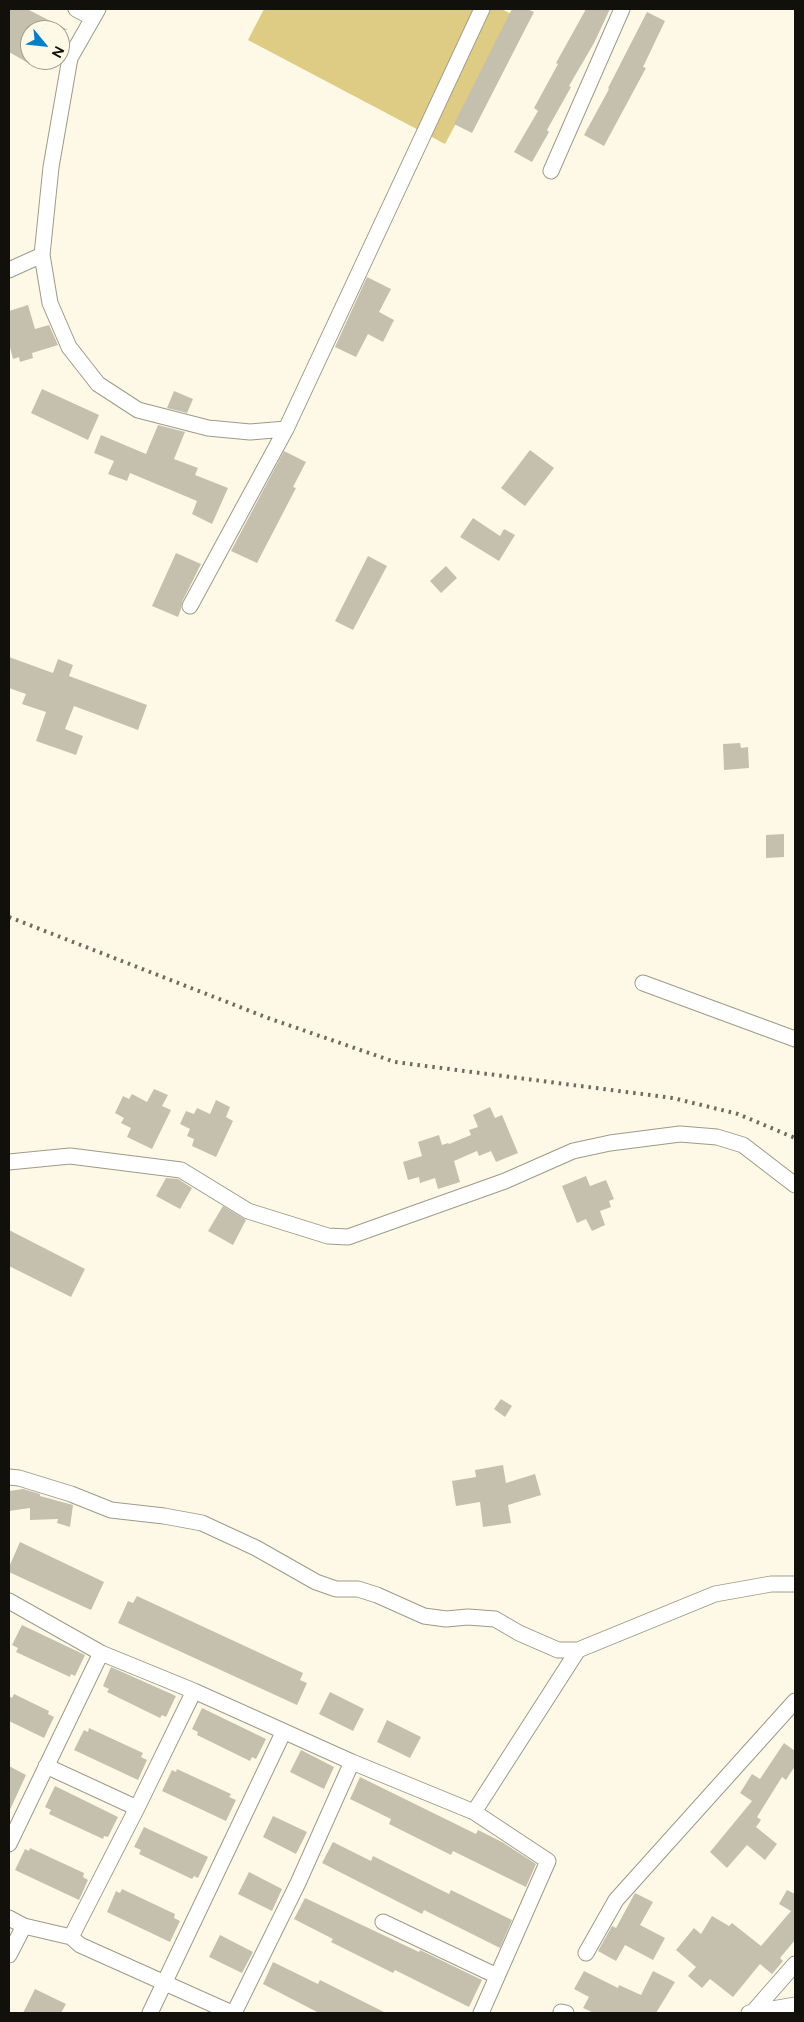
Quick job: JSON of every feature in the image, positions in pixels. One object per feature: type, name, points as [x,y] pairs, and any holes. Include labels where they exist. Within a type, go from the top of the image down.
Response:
[{"type":"street","points":[[76,9],[95,13],[70,58],[50,167],[42,255],[50,303],[70,347],[98,384],[138,410],[208,428],[250,432],[286,429]]},
{"type":"street","points":[[190,606],[286,429],[482,9]]},
{"type":"street","points":[[551,171],[622,9]]},
{"type":"street","points":[[9,270],[42,255]]},
{"type":"street","points":[[644,983],[795,1039]]},
{"type":"street","points":[[9,1162],[70,1156],[181,1170],[248,1211],[328,1236],[348,1237],[505,1181],[573,1151],[610,1143],[680,1134],[717,1138],[743,1145],[795,1185]]},
{"type":"street","points":[[9,1477],[19,1478],[72,1494],[111,1510],[164,1516],[202,1523],[256,1548],[316,1582],[336,1589],[358,1589],[378,1595],[424,1616],[446,1619],[468,1617],[495,1619],[558,1650],[578,1650],[715,1594],[771,1584],[795,1584]]},
{"type":"street","points":[[9,1601],[101,1653],[194,1691],[283,1733],[474,1812],[548,1861],[481,2013]]},
{"type":"street","points":[[474,1812],[578,1650]]},
{"type":"street","points":[[9,1844],[101,1653]]},
{"type":"street","points":[[71,1937],[194,1691]]},
{"type":"street","points":[[586,1953],[616,1900],[795,1701]]},
{"type":"street","points":[[150,2013],[283,1733]]},
{"type":"street","points":[[9,1918],[24,1926],[71,1937],[80,1945],[233,2013],[298,1883],[352,1762]]},
{"type":"street","points":[[46,1766],[137,1808]]},
{"type":"street","points":[[383,1922],[497,1976]]},
{"type":"street","points":[[9,1955],[24,1926]]},
{"type":"street","points":[[750,2013],[795,1964]]},
{"type":"street","points":[[750,2013],[795,2005]]},
{"type":"shaded area","points":[[264,9],[501,9],[514,15],[445,144],[248,40]]},
{"type":"building","points":[[9,9],[27,9],[48,20],[20,20],[20,58],[9,52]]},
{"type":"building","points":[[512,9],[527,9],[534,12],[472,133],[454,124]]},
{"type":"building","points":[[586,9],[610,9],[594,43],[569,86],[571,87],[532,162],[514,152],[538,111],[534,108]]},
{"type":"building","points":[[647,12],[665,21],[643,67],[646,68],[604,146],[584,135]]},
{"type":"building","points":[[367,277],[391,289],[379,312],[394,320],[383,342],[368,334],[356,357],[335,347]]},
{"type":"building","points":[[28,305],[35,329],[49,325],[58,345],[32,353],[33,358],[20,362],[19,357],[13,359],[9,343],[9,311]]},
{"type":"building","points":[[42,389],[99,415],[88,440],[31,413]]},
{"type":"building","points":[[174,391],[193,399],[187,413],[167,408]]},
{"type":"building","points":[[158,425],[185,432],[174,459],[198,468],[195,475],[228,488],[212,524],[192,514],[197,501],[130,473],[127,481],[108,474],[114,461],[94,453],[101,435],[146,454]]},
{"type":"building","points":[[530,450],[554,468],[525,506],[501,488]]},
{"type":"building","points":[[284,451],[306,462],[293,487],[296,488],[257,563],[231,551]]},
{"type":"building","points":[[473,518],[500,536],[504,529],[515,535],[499,561],[460,537]]},
{"type":"building","points":[[176,553],[201,564],[182,602],[178,617],[152,606]]},
{"type":"building","points":[[368,556],[387,566],[353,630],[335,621]]},
{"type":"building","points":[[446,566],[457,578],[441,593],[430,581]]},
{"type":"building","points":[[9,657],[53,673],[58,659],[73,665],[69,676],[147,705],[138,730],[74,706],[65,729],[83,736],[76,755],[36,741],[46,712],[22,704],[26,694],[9,688]]},
{"type":"building","points":[[740,743],[741,748],[748,747],[749,768],[724,770],[723,744]]},
{"type":"building","points":[[784,834],[784,857],[766,858],[766,835]]},
{"type":"building","points":[[154,1089],[168,1095],[162,1106],[171,1110],[152,1149],[127,1137],[131,1128],[121,1123],[124,1118],[115,1113],[123,1096],[129,1099],[132,1094],[147,1102]]},
{"type":"building","points":[[216,1100],[230,1107],[226,1117],[233,1121],[216,1157],[192,1146],[194,1139],[187,1136],[190,1129],[180,1124],[186,1111],[194,1114],[197,1108],[210,1114]]},
{"type":"building","points":[[490,1107],[495,1118],[502,1115],[518,1153],[496,1162],[491,1151],[479,1156],[477,1151],[454,1161],[460,1182],[438,1189],[435,1178],[420,1183],[419,1177],[408,1180],[403,1162],[422,1156],[418,1142],[439,1135],[442,1145],[471,1135],[469,1130],[478,1127],[473,1115]]},
{"type":"building","points":[[586,1176],[590,1186],[606,1180],[614,1199],[609,1201],[611,1207],[600,1211],[605,1225],[592,1231],[586,1219],[577,1223],[562,1186]]},
{"type":"building","points":[[166,1178],[178,1179],[192,1188],[180,1209],[156,1196]]},
{"type":"building","points":[[223,1206],[246,1220],[233,1245],[208,1231]]},
{"type":"building","points":[[9,1230],[85,1269],[71,1297],[9,1266]]},
{"type":"building","points":[[501,1399],[512,1406],[505,1417],[494,1409]]},
{"type":"building","points":[[503,1465],[506,1483],[535,1474],[541,1495],[508,1505],[511,1523],[483,1527],[480,1502],[456,1506],[452,1481],[476,1477],[475,1470]]},
{"type":"building","points":[[23,1489],[73,1505],[70,1527],[57,1523],[58,1519],[30,1520],[30,1508],[9,1511],[9,1491]]},
{"type":"building","points":[[20,1542],[104,1582],[91,1610],[9,1572],[9,1567]]},
{"type":"building","points":[[137,1596],[303,1673],[300,1680],[307,1683],[297,1705],[118,1623],[128,1601],[133,1603]]},
{"type":"building","points":[[22,1625],[85,1655],[75,1676],[71,1674],[70,1677],[16,1652],[18,1648],[12,1645]]},
{"type":"building","points":[[111,1667],[176,1696],[166,1717],[162,1715],[160,1718],[107,1692],[109,1689],[103,1686]]},
{"type":"building","points":[[330,1692],[364,1709],[353,1731],[319,1714]]},
{"type":"building","points":[[14,1694],[49,1711],[48,1714],[54,1717],[44,1738],[9,1721],[9,1696],[12,1698]]},
{"type":"building","points":[[202,1708],[266,1739],[256,1759],[252,1757],[250,1761],[197,1735],[198,1732],[192,1729]]},
{"type":"building","points":[[387,1720],[421,1737],[410,1758],[377,1742]]},
{"type":"building","points":[[89,1728],[143,1753],[141,1757],[147,1760],[138,1780],[74,1750],[84,1730],[88,1732]]},
{"type":"building","points":[[784,1743],[795,1751],[795,1766],[786,1780],[782,1777],[757,1817],[761,1820],[756,1827],[777,1844],[765,1860],[747,1845],[727,1868],[710,1852],[752,1801],[740,1793],[752,1774],[760,1779]]},
{"type":"building","points":[[301,1750],[334,1767],[324,1789],[290,1772]]},
{"type":"building","points":[[9,1766],[26,1775],[9,1812]]},
{"type":"building","points":[[177,1769],[231,1794],[229,1797],[236,1800],[226,1821],[162,1791],[172,1770],[176,1772]]},
{"type":"building","points":[[360,1777],[476,1834],[478,1830],[502,1842],[536,1864],[526,1887],[453,1851],[451,1855],[389,1824],[391,1819],[350,1799]]},
{"type":"building","points":[[55,1786],[118,1817],[108,1837],[104,1836],[103,1839],[49,1814],[51,1810],[45,1807]]},
{"type":"building","points":[[273,1816],[307,1832],[296,1854],[263,1837]]},
{"type":"building","points":[[144,1827],[208,1857],[198,1878],[194,1876],[192,1879],[139,1854],[141,1850],[134,1847]]},
{"type":"building","points":[[333,1842],[371,1861],[373,1856],[449,1894],[451,1890],[512,1920],[500,1948],[424,1910],[422,1914],[322,1863]]},
{"type":"building","points":[[30,1848],[84,1873],[83,1877],[88,1880],[79,1900],[15,1870],[25,1849],[29,1851]]},
{"type":"building","points":[[249,1872],[282,1889],[272,1911],[238,1894]]},
{"type":"building","points":[[122,1889],[175,1914],[174,1918],[180,1921],[170,1942],[107,1912],[116,1891],[120,1893]]},
{"type":"building","points":[[787,1890],[795,1894],[795,1940],[780,1958],[783,1961],[772,1974],[760,1964],[733,1997],[710,1979],[702,1988],[688,1976],[696,1967],[676,1950],[694,1928],[701,1934],[712,1916],[729,1926],[732,1923],[761,1946],[791,1911],[779,1904]]},
{"type":"building","points":[[635,1893],[653,1902],[640,1925],[665,1938],[653,1960],[625,1945],[616,1961],[598,1951],[612,1926],[616,1928]]},
{"type":"building","points":[[305,1898],[482,1980],[469,2007],[395,1970],[393,1973],[331,1942],[333,1939],[294,1919]]},
{"type":"building","points":[[220,1935],[253,1952],[242,1973],[209,1957]]},
{"type":"building","points":[[273,1962],[318,1984],[320,1980],[386,2013],[319,2013],[263,1984]]},
{"type":"building","points":[[584,1971],[618,1988],[619,1985],[641,1995],[653,1971],[675,1982],[656,2013],[594,2013],[583,2008],[589,1997],[574,1989]]},
{"type":"building","points":[[35,1989],[66,2004],[61,2013],[23,2013]]},
{"type":"railway","points":[[9,917],[268,1018],[395,1062],[673,1098],[738,1114],[795,1138]]}]
